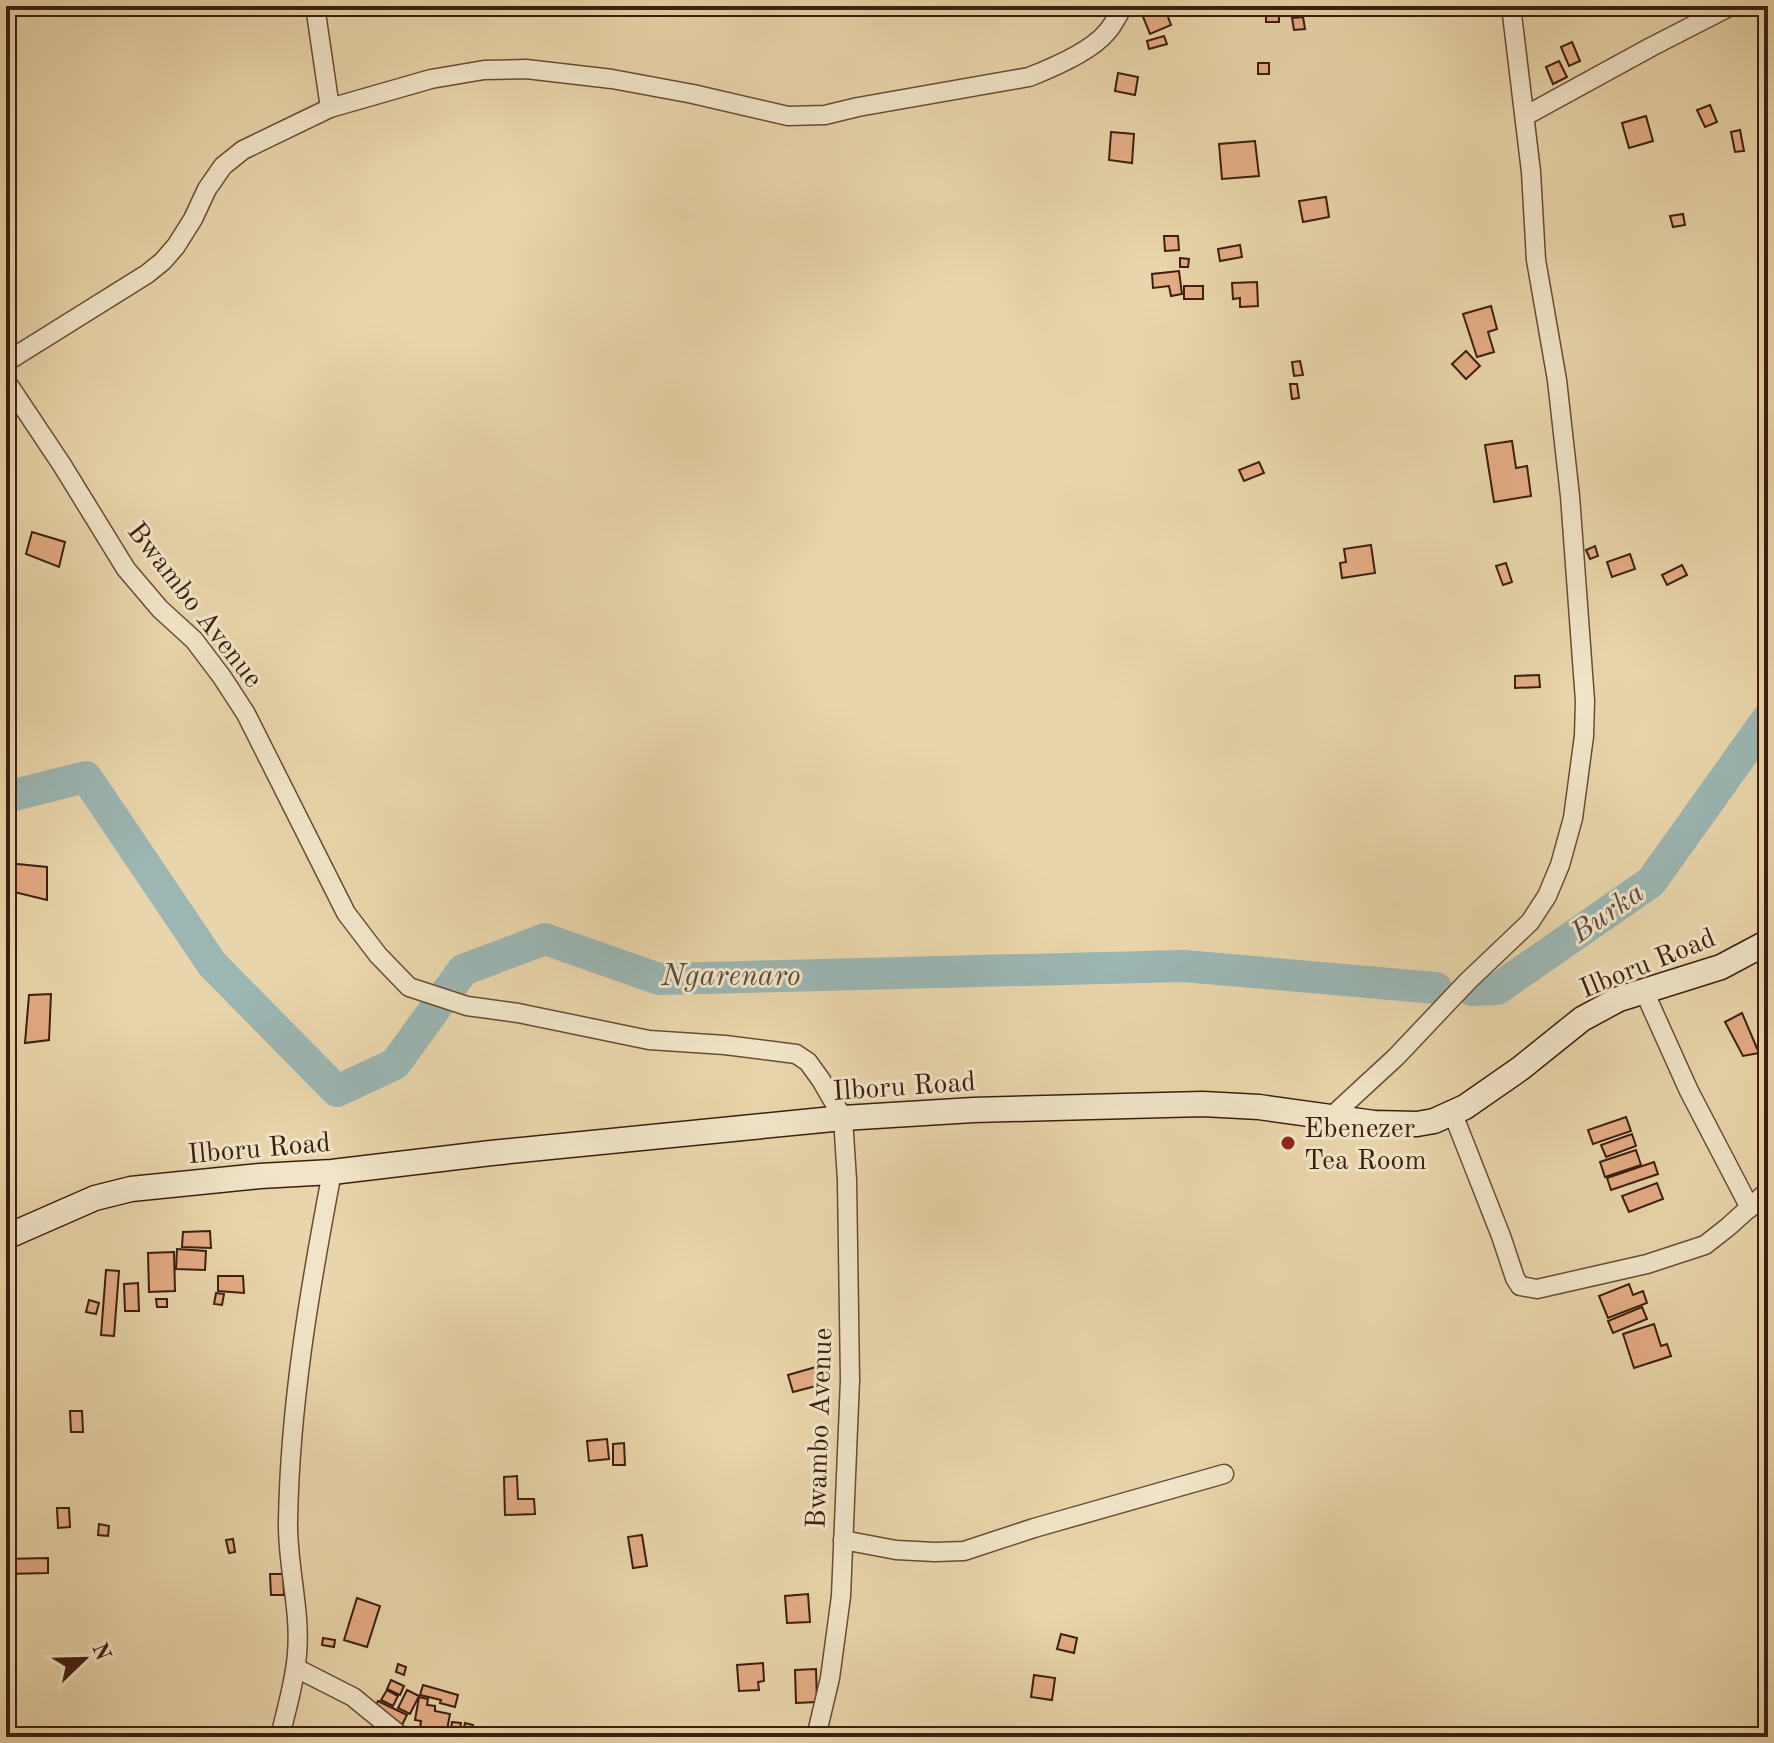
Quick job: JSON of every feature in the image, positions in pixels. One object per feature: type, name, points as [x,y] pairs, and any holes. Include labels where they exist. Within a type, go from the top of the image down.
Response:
[{"type":"street","points":[[315,6],[330,108]]},
{"type":"street","points":[[6,362],[163,261],[176,246],[223,166],[243,150],[330,108],[431,79],[484,70],[526,69],[612,79],[788,116],[825,115],[1029,77],[1051,69],[1078,55],[1107,33],[1123,6]]},
{"type":"street","points":[[1332,1116],[1396,1057],[1530,922],[1547,896],[1560,865],[1573,818],[1584,736],[1585,701],[1570,496],[1557,380],[1536,260],[1531,172],[1511,6]]},
{"type":"street","points":[[1525,116],[1731,6]]},
{"type":"street","name":"Bwambo Avenue","points":[[6,381],[126,569],[160,609],[194,640],[222,677],[246,714],[346,913],[378,955],[409,987],[467,1006],[518,1013],[649,1040],[796,1054],[808,1062],[821,1080],[843,1118],[850,1380],[841,1596],[830,1678],[816,1737]]},
{"type":"street","name":"Ilboru Road","points":[[6,1237],[95,1198],[131,1189],[332,1172],[843,1118],[935,1112],[1228,1104],[1374,1123],[1417,1124],[1434,1121],[1465,1107],[1521,1068],[1582,1019],[1619,999],[1721,967],[1768,942]]},
{"type":"street","points":[[1644,991],[1689,1091],[1750,1208]]},
{"type":"street","points":[[1453,1114],[1520,1286],[1537,1289],[1551,1286],[1647,1264],[1705,1245],[1768,1191]]},
{"type":"street","points":[[280,1737],[298,1652],[288,1544],[294,1402],[332,1172]]},
{"type":"street","points":[[843,1540],[896,1550],[964,1551],[1224,1474]]},
{"type":"street","points":[[296,1668],[353,1697],[402,1737]]},
{"type":"building","points":[[1164,6],[1171,25],[1150,34],[1139,7]]},
{"type":"building","points":[[1266,13],[1279,13],[1279,22],[1266,22]]},
{"type":"building","points":[[1303,17],[1305,29],[1294,30],[1292,18]]},
{"type":"building","points":[[1164,36],[1167,44],[1149,49],[1147,41]]},
{"type":"building","points":[[1572,42],[1580,61],[1569,66],[1561,47]]},
{"type":"building","points":[[1768,57],[1768,78],[1761,60]]},
{"type":"building","points":[[1559,61],[1567,77],[1553,84],[1546,67]]},
{"type":"building","points":[[1258,63],[1269,63],[1269,74],[1258,74]]},
{"type":"building","points":[[1118,73],[1138,77],[1135,95],[1115,91]]},
{"type":"building","points":[[1710,105],[1717,122],[1705,127],[1697,110]]},
{"type":"building","points":[[1646,116],[1653,141],[1629,148],[1622,123]]},
{"type":"building","points":[[1740,130],[1744,151],[1735,152],[1731,132]]},
{"type":"building","points":[[1111,132],[1134,134],[1132,163],[1109,160]]},
{"type":"building","points":[[1255,141],[1259,176],[1222,179],[1219,144]]},
{"type":"building","points":[[1326,197],[1329,217],[1303,222],[1299,201]]},
{"type":"building","points":[[1683,214],[1685,225],[1673,227],[1670,216]]},
{"type":"building","points":[[1164,236],[1178,236],[1179,250],[1165,251]]},
{"type":"building","points":[[1240,245],[1242,257],[1220,261],[1218,249]]},
{"type":"building","points":[[1180,258],[1189,259],[1188,267],[1180,267]]},
{"type":"building","points":[[1179,271],[1182,294],[1171,296],[1169,286],[1153,288],[1152,274]]},
{"type":"building","points":[[1257,282],[1258,306],[1240,307],[1240,298],[1233,299],[1232,283]]},
{"type":"building","points":[[1184,286],[1203,286],[1203,299],[1184,299]]},
{"type":"building","points":[[1491,306],[1497,329],[1488,332],[1494,352],[1477,357],[1463,314]]},
{"type":"building","points":[[1466,351],[1480,366],[1466,379],[1452,364]]},
{"type":"building","points":[[1300,361],[1303,375],[1294,376],[1292,362]]},
{"type":"building","points":[[1290,384],[1297,384],[1299,398],[1292,399]]},
{"type":"building","points":[[1512,441],[1516,468],[1527,466],[1531,496],[1494,502],[1485,445]]},
{"type":"building","points":[[1259,462],[1264,473],[1244,481],[1239,470]]},
{"type":"building","points":[[32,532],[65,542],[59,567],[26,554]]},
{"type":"building","points":[[1371,545],[1375,573],[1342,578],[1340,563],[1346,562],[1344,549]]},
{"type":"building","points":[[1595,546],[1598,556],[1590,559],[1586,550]]},
{"type":"building","points":[[1630,554],[1635,569],[1612,577],[1607,562]]},
{"type":"building","points":[[1506,563],[1512,582],[1503,585],[1496,566]]},
{"type":"building","points":[[1682,565],[1687,575],[1667,585],[1662,575]]},
{"type":"building","points":[[1539,675],[1540,687],[1515,688],[1515,676]]},
{"type":"building","points":[[7,863],[47,867],[47,900],[6,890]]},
{"type":"building","points":[[51,994],[49,1040],[25,1043],[29,995]]},
{"type":"building","points":[[1742,1013],[1759,1053],[1743,1056],[1725,1022]]},
{"type":"building","points":[[1626,1117],[1631,1131],[1593,1144],[1588,1130]]},
{"type":"building","points":[[1632,1134],[1636,1146],[1606,1157],[1601,1145]]},
{"type":"building","points":[[1636,1150],[1641,1165],[1605,1177],[1600,1162]]},
{"type":"building","points":[[1654,1162],[1658,1174],[1611,1190],[1607,1178]]},
{"type":"building","points":[[1657,1183],[1663,1199],[1629,1212],[1622,1196]]},
{"type":"building","points":[[210,1231],[211,1248],[182,1247],[183,1232]]},
{"type":"building","points":[[177,1249],[206,1251],[205,1270],[176,1269]]},
{"type":"building","points":[[174,1252],[175,1291],[149,1292],[148,1253]]},
{"type":"building","points":[[106,1270],[119,1271],[114,1336],[101,1335]]},
{"type":"building","points":[[218,1276],[243,1276],[244,1293],[218,1291]]},
{"type":"building","points":[[138,1283],[139,1311],[125,1311],[124,1284]]},
{"type":"building","points":[[1629,1284],[1633,1295],[1643,1291],[1647,1303],[1608,1318],[1599,1296]]},
{"type":"building","points":[[216,1293],[224,1294],[222,1305],[214,1304]]},
{"type":"building","points":[[156,1299],[167,1299],[167,1307],[157,1307]]},
{"type":"building","points":[[89,1300],[99,1303],[96,1314],[86,1312]]},
{"type":"building","points":[[1642,1307],[1647,1319],[1613,1333],[1608,1321]]},
{"type":"building","points":[[1654,1324],[1661,1346],[1667,1344],[1671,1356],[1634,1368],[1623,1334]]},
{"type":"building","points":[[816,1367],[820,1385],[793,1392],[788,1375]]},
{"type":"building","points":[[70,1411],[82,1411],[83,1432],[71,1432]]},
{"type":"building","points":[[607,1439],[609,1459],[589,1461],[587,1441]]},
{"type":"building","points":[[624,1443],[625,1465],[613,1465],[613,1444]]},
{"type":"building","points":[[517,1476],[518,1499],[534,1499],[535,1514],[505,1515],[504,1477]]},
{"type":"building","points":[[57,1508],[69,1508],[70,1527],[58,1528]]},
{"type":"building","points":[[99,1524],[109,1526],[108,1536],[98,1535]]},
{"type":"building","points":[[642,1535],[647,1566],[633,1568],[628,1537]]},
{"type":"building","points":[[233,1539],[235,1552],[229,1553],[226,1540]]},
{"type":"building","points":[[48,1558],[48,1573],[6,1574],[6,1559]]},
{"type":"building","points":[[270,1574],[283,1574],[284,1595],[271,1595]]},
{"type":"building","points":[[808,1594],[810,1622],[787,1623],[785,1596]]},
{"type":"building","points":[[357,1598],[380,1606],[367,1647],[344,1640]]},
{"type":"building","points":[[1061,1634],[1077,1638],[1074,1653],[1057,1649]]},
{"type":"building","points":[[323,1638],[335,1640],[334,1647],[322,1645]]},
{"type":"building","points":[[763,1663],[764,1681],[758,1682],[759,1690],[739,1691],[737,1665]]},
{"type":"building","points":[[398,1664],[406,1667],[404,1675],[396,1672]]},
{"type":"building","points":[[816,1669],[817,1702],[796,1703],[795,1670]]},
{"type":"building","points":[[1034,1675],[1055,1678],[1052,1700],[1031,1697]]},
{"type":"building","points":[[391,1680],[404,1686],[400,1695],[387,1689]]},
{"type":"building","points":[[423,1685],[458,1695],[455,1707],[420,1695]]},
{"type":"building","points":[[387,1690],[398,1696],[393,1706],[381,1700]]},
{"type":"building","points":[[407,1690],[419,1696],[410,1714],[398,1708]]},
{"type":"building","points":[[419,1697],[428,1699],[427,1705],[435,1706],[435,1711],[450,1714],[443,1737],[425,1732],[424,1737],[419,1736],[421,1721],[415,1720]]},
{"type":"building","points":[[378,1701],[407,1715],[402,1725],[373,1711]]},
{"type":"building","points":[[452,1722],[461,1723],[459,1734],[450,1733]]},
{"type":"building","points":[[465,1723],[473,1725],[470,1737],[462,1737]]},
{"type":"waterway","name":"Burka","points":[[1472,990],[1497,989],[1651,882],[1768,718]]},
{"type":"waterway","name":"Ngarenaro","points":[[6,797],[86,777],[212,964],[337,1091],[395,1064],[463,970],[545,939],[659,979],[1184,966],[1436,988]]},
{"type":"place","name":"Ebenezer Tea Room","points":[[1288,1143]]}]
